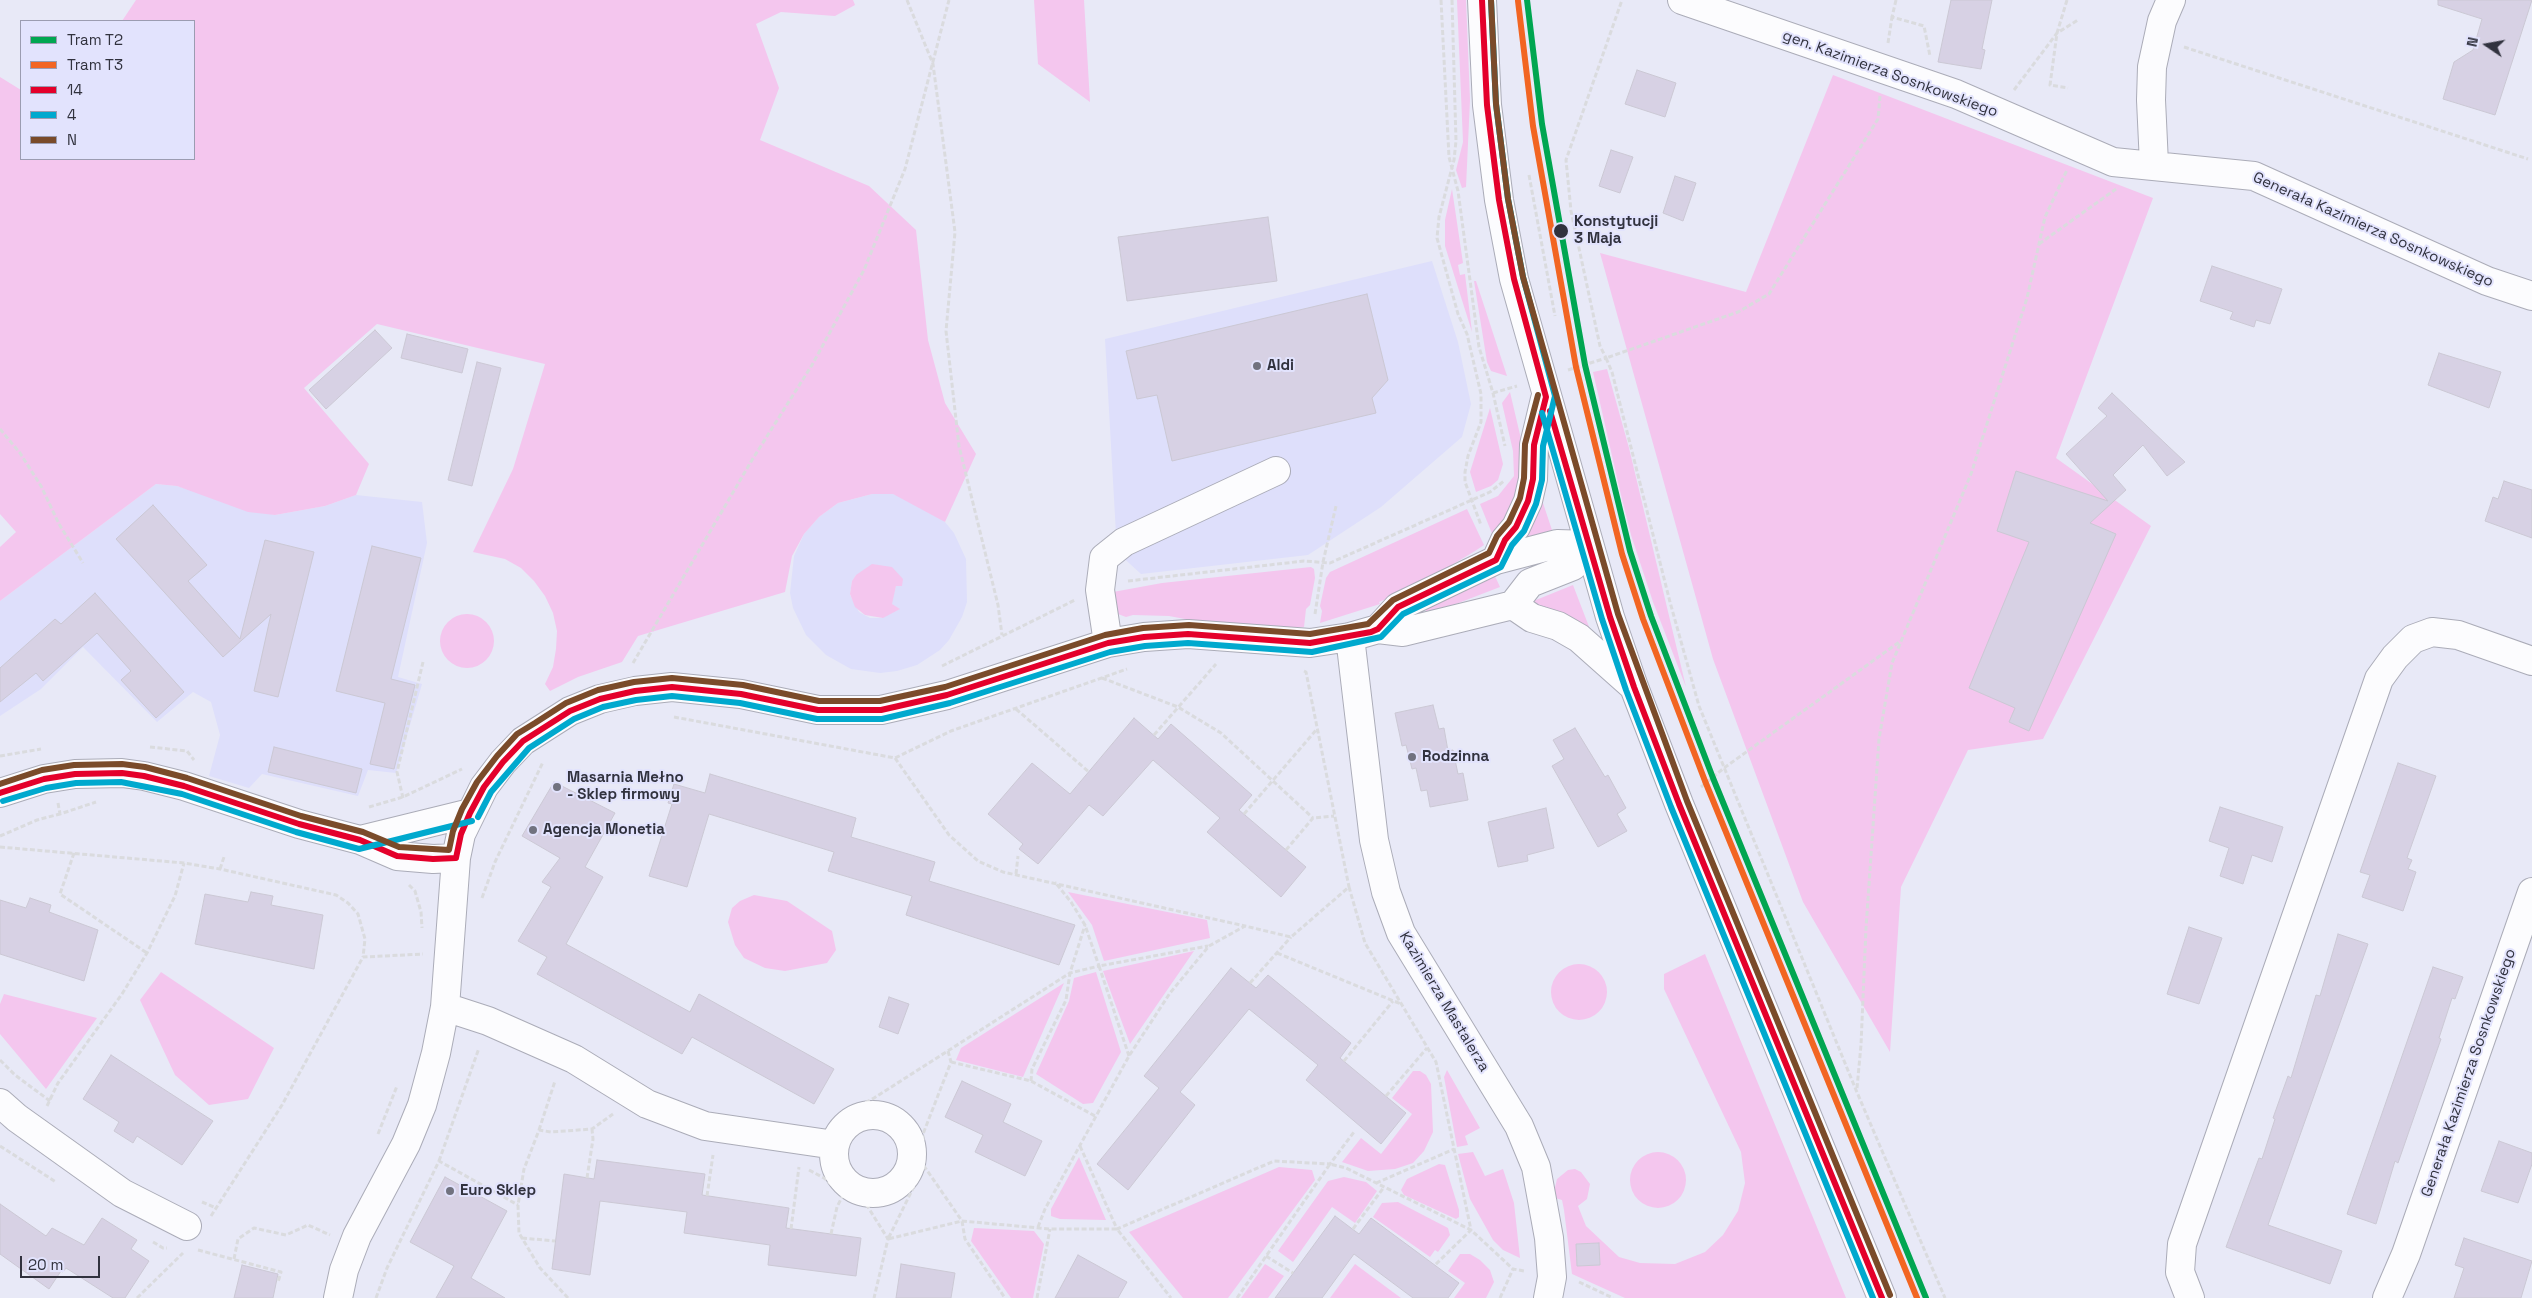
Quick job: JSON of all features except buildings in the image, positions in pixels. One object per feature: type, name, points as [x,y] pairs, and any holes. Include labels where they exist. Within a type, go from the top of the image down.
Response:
[{"type":"street","points":[[1482,0],[1487,106],[1499,200],[1514,279],[1589,545],[1634,686],[1679,804],[1882,1298]]},
{"type":"street","name":"gen. Kazimierza Sosnkowskiego","points":[[1682,0],[1956,94],[2112,162],[2154,164]]},
{"type":"street","points":[[2154,164],[2151,100],[2152,67],[2158,39],[2171,0]]},
{"type":"street","name":"Generała Kazimierza Sosnkowskiego","points":[[2154,164],[2254,176],[2487,281],[2532,296]]},
{"type":"street","points":[[1496,560],[1505,540],[1516,527],[1528,501],[1533,479],[1534,445],[1546,397]]},
{"type":"street","points":[[1108,643],[1100,590],[1104,558],[1124,542],[1276,471]]},
{"type":"street","points":[[1378,629],[1398,607],[1496,560],[1557,544],[1589,545]]},
{"type":"street","points":[[338,1298],[344,1270],[357,1236],[406,1144],[422,1104],[436,1053],[445,1007],[456,858],[460,834],[489,781],[523,741],[570,711],[600,699],[635,691],[672,686],[741,694],[818,710],[881,710],[947,695],[1108,643],[1144,637],[1188,634],[1310,642],[1350,637],[1378,629],[1403,632],[1513,605],[1530,583],[1573,566],[1589,545]]},
{"type":"street","points":[[1513,605],[1532,618],[1558,626],[1579,638],[1634,686]]},
{"type":"street","points":[[2190,1298],[2180,1272],[2182,1244],[2380,679],[2395,657],[2413,639],[2432,632],[2458,635],[2532,661]]},
{"type":"street","name":"Kazimierza Mastalerza","points":[[1350,637],[1374,840],[1386,892],[1401,933],[1519,1126],[1536,1168],[1550,1238],[1550,1288]]},
{"type":"street","points":[[0,793],[44,779],[75,774],[122,773],[144,776],[184,786],[299,824],[360,840],[397,856],[456,858]]},
{"type":"street","points":[[360,840],[470,813]]},
{"type":"street","points":[[420,826],[456,858]]},
{"type":"street","name":"Generała Kazimierza Sosnkowskiego","points":[[2387,1298],[2406,1254],[2532,892]]},
{"type":"street","points":[[445,1007],[488,1021],[574,1059],[647,1104],[705,1126],[834,1133]]},
{"type":"street","points":[[0,1103],[122,1193],[198,1224]]},
{"type":"path","points":[[907,0],[933,64],[955,232],[946,331],[959,446],[998,605],[1002,636]]},
{"type":"path","points":[[632,666],[752,460],[812,365],[864,270],[905,169],[949,0]]},
{"type":"path","points":[[1441,0],[1449,157],[1458,191],[1479,346],[1493,393],[1506,448]]},
{"type":"path","points":[[1452,0],[1457,115],[1456,140],[1452,169],[1439,217],[1437,238],[1458,314],[1466,334],[1481,394],[1481,422],[1468,456],[1465,472],[1471,499],[1485,534]]},
{"type":"path","points":[[1602,350],[1571,210],[1566,160],[1622,0]]},
{"type":"path","points":[[1896,0],[1892,17],[1924,26],[1931,62]]},
{"type":"path","points":[[2067,0],[2057,33],[2050,86],[2068,88]]},
{"type":"path","points":[[2013,91],[2057,33],[2078,20]]},
{"type":"path","points":[[2158,39],[2528,159]]},
{"type":"path","points":[[1883,70],[1878,119],[1769,294],[1738,312],[1606,358],[1612,372],[1670,602],[1697,697],[1724,768],[1856,1090],[1945,1298]]},
{"type":"path","points":[[1856,1090],[1862,1045],[1866,928],[1879,740],[1892,663],[1971,474],[2027,298],[2045,216],[2078,147]]},
{"type":"path","points":[[1529,175],[1556,321]]},
{"type":"path","points":[[2039,244],[2117,188]]},
{"type":"path","points":[[1564,361],[1566,370]]},
{"type":"path","points":[[0,429],[20,453],[42,486],[59,524],[83,563]]},
{"type":"path","points":[[1144,578],[1304,561],[1330,563],[1499,487],[1507,474]]},
{"type":"path","points":[[1322,562],[1336,506]]},
{"type":"path","points":[[1679,804],[1724,768],[1902,640]]},
{"type":"path","points":[[1154,735],[1220,659]]},
{"type":"path","points":[[403,797],[397,772],[423,662]]},
{"type":"path","points":[[669,716],[895,758],[951,731],[1130,668]]},
{"type":"path","points":[[1296,670],[1306,672],[1349,887],[1365,943],[1436,1062],[1470,1230]]},
{"type":"path","points":[[1102,678],[1178,707],[1221,733],[1313,818]]},
{"type":"path","points":[[1016,709],[1089,772]]},
{"type":"path","points":[[1244,814],[1318,729]]},
{"type":"path","points":[[480,903],[495,862],[542,764],[548,758]]},
{"type":"path","points":[[895,758],[949,835],[978,861],[1016,874],[1291,937]]},
{"type":"path","points":[[368,808],[403,797],[466,767]]},
{"type":"path","points":[[0,836],[38,820],[60,814]]},
{"type":"path","points":[[1286,850],[1313,818],[1334,816]]},
{"type":"path","points":[[0,847],[184,863],[220,869],[336,895],[358,914],[366,939],[362,957],[282,1105],[198,1224]]},
{"type":"path","points":[[74,853],[60,894],[147,953]]},
{"type":"path","points":[[1016,874],[1018,856]]},
{"type":"path","points":[[220,869],[224,857]]},
{"type":"path","points":[[21,1161],[58,1083],[122,994],[147,953],[175,896],[184,863]]},
{"type":"path","points":[[406,882],[415,891],[421,912],[422,938]]},
{"type":"path","points":[[1055,882],[1071,902],[1085,925],[1129,1056]]},
{"type":"path","points":[[1250,983],[1291,937],[1349,887]]},
{"type":"path","points":[[1031,1081],[1032,1069],[1066,1000],[1070,972],[1085,925]]},
{"type":"path","points":[[834,1133],[874,1098],[1070,972],[1209,946],[1245,926]]},
{"type":"path","points":[[422,946],[422,963]]},
{"type":"path","points":[[1038,1227],[1045,1209],[1129,1056],[1170,994],[1209,946]]},
{"type":"path","points":[[1277,952],[1401,1004]]},
{"type":"path","points":[[362,957],[406,955]]},
{"type":"path","points":[[1344,1062],[1393,1001]]},
{"type":"path","points":[[376,1298],[387,1268],[439,1161],[488,1021]]},
{"type":"path","points":[[1386,1096],[1427,1048]]},
{"type":"path","points":[[874,1298],[888,1239],[924,1166],[923,1134],[951,1062],[948,1051]]},
{"type":"path","points":[[0,1060],[15,1075],[50,1101]]},
{"type":"path","points":[[951,1062],[1031,1081],[1095,1116]]},
{"type":"path","points":[[558,1072],[524,1169],[518,1204],[519,1233],[540,1268],[568,1298]]},
{"type":"path","points":[[376,1140],[398,1081]]},
{"type":"path","points":[[613,1108],[614,1114]]},
{"type":"path","points":[[539,1130],[551,1132],[592,1129],[614,1114]]},
{"type":"path","points":[[614,1114],[622,1117]]},
{"type":"path","points":[[586,1178],[594,1139],[592,1129]]},
{"type":"path","points":[[1237,1298],[1354,1132]]},
{"type":"path","points":[[1080,1145],[1118,1229],[1171,1298]]},
{"type":"path","points":[[707,1196],[714,1148]]},
{"type":"path","points":[[1376,1183],[1454,1149]]},
{"type":"path","points":[[439,1161],[518,1204]]},
{"type":"path","points":[[888,1239],[962,1221],[1050,1229],[1118,1229],[1274,1162],[1330,1164],[1346,1168],[1470,1230],[1513,1269],[1550,1288],[1572,1278],[1613,1298]]},
{"type":"path","points":[[790,1163],[799,1165],[824,1178],[843,1195],[866,1204],[888,1239]]},
{"type":"path","points":[[791,1229],[799,1165]]},
{"type":"path","points":[[924,1166],[962,1221],[966,1239],[1005,1298]]},
{"type":"path","points":[[1353,1229],[1384,1187]]},
{"type":"path","points":[[831,1234],[837,1207],[843,1195]]},
{"type":"path","points":[[234,1259],[238,1239],[254,1228],[286,1235],[308,1225],[335,1237]]},
{"type":"path","points":[[1037,1298],[1050,1229]]},
{"type":"path","points":[[1435,1265],[1470,1230]]},
{"type":"path","points":[[522,1238],[555,1241]]},
{"type":"path","points":[[137,1298],[189,1248],[281,1272],[277,1282]]},
{"type":"path","points":[[1266,1256],[1293,1273]]},
{"type":"path","points":[[1500,1298],[1513,1269]]},
{"type":"shaded area","points":[[136,0],[853,0],[855,5],[835,16],[781,12],[756,24],[779,88],[760,140],[869,186],[916,230],[928,340],[945,403],[976,454],[945,522],[893,494],[872,494],[838,503],[819,517],[804,534],[792,556],[785,592],[638,636],[622,662],[578,677],[550,691],[545,684],[553,667],[557,631],[553,613],[545,596],[521,568],[505,559],[473,552],[513,469],[545,364],[377,324],[304,388],[369,464],[356,495],[325,506],[275,515],[248,512],[177,486],[156,484],[0,601],[0,547],[16,532],[0,514],[0,77],[20,89],[20,160],[195,160],[195,20],[123,20]]},
{"type":"shaded area","points":[[1034,0],[1084,0],[1090,102],[1038,64]]},
{"type":"shaded area","points":[[1457,0],[1466,0],[1470,100],[1466,187],[1462,188],[1456,170],[1463,142]]},
{"type":"shaded area","points":[[1833,75],[2153,198],[2056,458],[2151,526],[2043,739],[1968,750],[1901,887],[1890,1052],[1803,902],[1713,659],[1600,253],[1746,292]]},
{"type":"shaded area","points":[[1452,189],[1463,263],[1458,265],[1460,275],[1465,274],[1472,332],[1445,246],[1445,220]]},
{"type":"shaded area","points":[[1432,261],[1458,342],[1471,404],[1462,437],[1381,507],[1308,555],[1141,574],[1117,552],[1105,339]]},
{"type":"shaded area","points":[[1474,281],[1476,281],[1507,376],[1491,371],[1487,362]]},
{"type":"shaded area","points":[[1607,369],[1629,448],[1686,687],[1653,602],[1631,535],[1620,491],[1593,372]]},
{"type":"shaded area","points":[[1510,392],[1525,456],[1524,472],[1508,516],[1493,536],[1480,504],[1498,496],[1514,476],[1513,451],[1502,403]]},
{"type":"shaded area","points":[[1490,408],[1503,464],[1498,480],[1491,486],[1476,492],[1470,472]]},
{"type":"shaded area","points":[[156,484],[177,486],[275,515],[325,506],[356,495],[422,502],[427,543],[398,677],[422,684],[396,773],[368,770],[358,796],[262,774],[249,788],[209,776],[220,735],[211,702],[193,692],[157,722],[83,647],[41,689],[0,716],[0,601]]},
{"type":"shaded area","points":[[872,494],[893,494],[924,505],[945,522],[954,533],[966,559],[967,602],[962,617],[949,640],[940,650],[917,665],[897,671],[880,673],[851,669],[826,655],[806,635],[793,608],[790,593],[794,556],[804,534],[819,517],[838,503]],"holes":[[[856,575],[902,585],[896,586],[891,604],[899,609],[882,618],[870,618],[859,612],[850,595],[852,581]]]},
{"type":"shaded area","points":[[1542,500],[1552,530],[1550,534],[1512,550]]},
{"type":"shaded area","points":[[1467,509],[1484,545],[1417,586],[1379,602],[1380,604],[1320,623],[1322,611],[1320,606],[1326,578],[1330,572]]},
{"type":"shaded area","points":[[872,564],[892,567],[903,579],[902,586],[896,586],[892,604],[900,609],[883,618],[865,615],[855,607],[850,594],[852,581],[856,575]]},
{"type":"shaded area","points":[[1311,567],[1314,569],[1315,578],[1310,605],[1306,609],[1304,627],[1260,629],[1206,623],[1169,616],[1133,615],[1126,617],[1118,614],[1113,592],[1162,583]]},
{"type":"shaded area","points":[[1495,576],[1500,587],[1430,614],[1426,611],[1426,608]]},
{"type":"shaded area","points":[[1573,585],[1591,632],[1526,604]]},
{"type":"shaded area","points":[[462,614],[472,614],[482,618],[490,626],[494,641],[490,656],[482,664],[472,668],[462,668],[452,664],[444,656],[440,646],[440,636],[444,626],[452,618]]},
{"type":"shaded area","points":[[1068,892],[1207,920],[1210,938],[1104,961],[1092,925]]},
{"type":"shaded area","points":[[754,895],[787,901],[832,931],[836,950],[827,963],[785,971],[765,968],[744,958],[735,945],[728,922],[732,908],[740,901]]},
{"type":"shaded area","points":[[1194,951],[1130,1044],[1103,971]]},
{"type":"shaded area","points":[[1705,954],[1846,1298],[1625,1298],[1572,1274],[1562,1200],[1555,1198],[1554,1192],[1557,1179],[1568,1170],[1575,1169],[1581,1172],[1590,1184],[1587,1199],[1578,1206],[1586,1226],[1619,1257],[1640,1263],[1675,1264],[1705,1252],[1723,1235],[1738,1211],[1745,1183],[1741,1152],[1664,989],[1664,974]],"holes":[[[1599,1243],[1600,1265],[1577,1266],[1576,1244]]]},
{"type":"shaded area","points":[[1573,964],[1585,964],[1599,972],[1607,986],[1605,1003],[1599,1012],[1585,1020],[1573,1020],[1563,1015],[1556,1008],[1551,998],[1551,986],[1556,976],[1563,969]]},
{"type":"shaded area","points":[[161,972],[274,1048],[248,1099],[209,1105],[175,1075],[140,1000]]},
{"type":"shaded area","points":[[1096,972],[1121,1052],[1093,1103],[1083,1104],[1036,1074],[1069,1001],[1074,978]]},
{"type":"shaded area","points":[[1064,983],[1023,1077],[956,1060],[961,1048]]},
{"type":"shaded area","points":[[4,994],[97,1018],[46,1089],[0,1034],[0,1004]]},
{"type":"shaded area","points":[[1447,1070],[1480,1128],[1465,1136],[1468,1145],[1457,1147],[1444,1077]]},
{"type":"shaded area","points":[[1413,1071],[1420,1071],[1426,1075],[1431,1084],[1433,1132],[1424,1151],[1413,1163],[1395,1169],[1368,1171],[1342,1162],[1361,1138],[1381,1154],[1412,1114],[1392,1098]]},
{"type":"shaded area","points":[[1473,1152],[1485,1176],[1503,1169],[1514,1203],[1520,1258],[1503,1250],[1493,1240],[1470,1199],[1458,1154]]},
{"type":"shaded area","points":[[1658,1152],[1673,1157],[1681,1165],[1686,1180],[1681,1195],[1673,1203],[1658,1208],[1643,1203],[1635,1195],[1630,1180],[1635,1165],[1643,1157]]},
{"type":"shaded area","points":[[1079,1157],[1106,1220],[1060,1219],[1051,1216],[1051,1209]]},
{"type":"shaded area","points":[[1439,1164],[1445,1165],[1459,1210],[1459,1217],[1456,1219],[1404,1195],[1401,1190],[1407,1179]]},
{"type":"shaded area","points":[[1279,1167],[1312,1170],[1315,1180],[1228,1298],[1183,1298],[1129,1232]]},
{"type":"shaded area","points":[[1344,1177],[1366,1182],[1377,1191],[1355,1223],[1332,1207],[1293,1262],[1278,1251],[1328,1181]]},
{"type":"shaded area","points":[[1398,1202],[1448,1228],[1450,1235],[1438,1252],[1435,1250],[1430,1257],[1373,1217],[1382,1203]]},
{"type":"shaded area","points":[[974,1228],[1034,1231],[1044,1244],[1033,1298],[1011,1298],[971,1241]]},
{"type":"shaded area","points":[[1460,1254],[1470,1254],[1480,1260],[1490,1270],[1494,1282],[1486,1298],[1454,1298],[1465,1283],[1448,1271]]},
{"type":"shaded area","points":[[1265,1264],[1284,1276],[1268,1298],[1241,1298]]},
{"type":"shaded area","points":[[1355,1264],[1401,1298],[1330,1298]]},
{"type":"tram line","name":"T2","points":[[1527,0],[1542,124],[1585,365],[1630,551],[1651,616],[1713,778],[1926,1298]]},
{"type":"tram line","name":"T3","points":[[1518,1],[1533,126],[1576,367],[1622,554],[1643,619],[1705,781],[1917,1298]]},
{"type":"transit line","name":"14","points":[[456,858],[461,834],[470,813],[484,787],[503,762],[523,741],[570,711],[600,699],[635,691],[672,687],[741,694],[818,710],[881,710],[947,695],[1108,643],[1144,637],[1188,634],[1310,643],[1371,632],[1378,629],[1398,607],[1496,560],[1505,540],[1516,527],[1528,501],[1533,479],[1534,445],[1546,397],[1514,279],[1499,200],[1487,105],[1482,0]]},
{"type":"transit line","name":"4","points":[[478,817],[491,792],[529,748],[574,719],[603,707],[636,700],[672,696],[740,703],[817,719],[882,719],[950,703],[1110,652],[1145,646],[1188,643],[1312,652],[1381,637],[1403,614],[1501,567],[1512,545],[1524,531],[1536,504],[1542,480],[1543,446],[1555,396],[1523,277],[1508,199],[1496,104],[1491,0]]},
{"type":"transit line","name":"N","points":[[1491,0],[1496,104],[1508,199],[1523,277],[1618,614],[1687,801],[1890,1295]]},
{"type":"transit line","name":"N","points":[[0,784],[42,770],[74,765],[122,764],[145,767],[187,778],[301,816],[363,832],[399,847],[449,850],[453,831],[462,809],[477,782],[517,734],[566,703],[598,690],[634,682],[672,678],[743,685],[819,701],[880,701],[945,687],[1105,635],[1143,628],[1189,625],[1310,634],[1368,624],[1393,600],[1489,553],[1497,536],[1509,522],[1520,498],[1524,478],[1525,444],[1538,395]]},
{"type":"transit line","name":"14","points":[[1550,411],[1610,617],[1634,687],[1679,804],[1882,1298]]},
{"type":"transit line","name":"4","points":[[1542,413],[1602,619],[1626,690],[1671,807],[1873,1298]]},
{"type":"transit line","name":"14","points":[[0,793],[44,779],[75,774],[122,773],[144,776],[184,786],[299,824],[360,840],[397,856],[433,859],[456,858]]},
{"type":"transit line","name":"4","points":[[3,801],[46,788],[76,783],[121,782],[182,794],[296,832],[359,849],[472,821]]},
{"type":"place","name":"Konstytucji 3 Maja","points":[[1561,231]]},
{"type":"place","name":"Aldi","points":[[1257,366]]},
{"type":"place","name":"Rodzinna","points":[[1412,757]]},
{"type":"place","name":"Masarnia Mełno - Sklep firmowy","points":[[557,787]]},
{"type":"place","name":"Agencja Monetia","points":[[533,830]]},
{"type":"place","name":"Euro Sklep","points":[[450,1191]]}]
